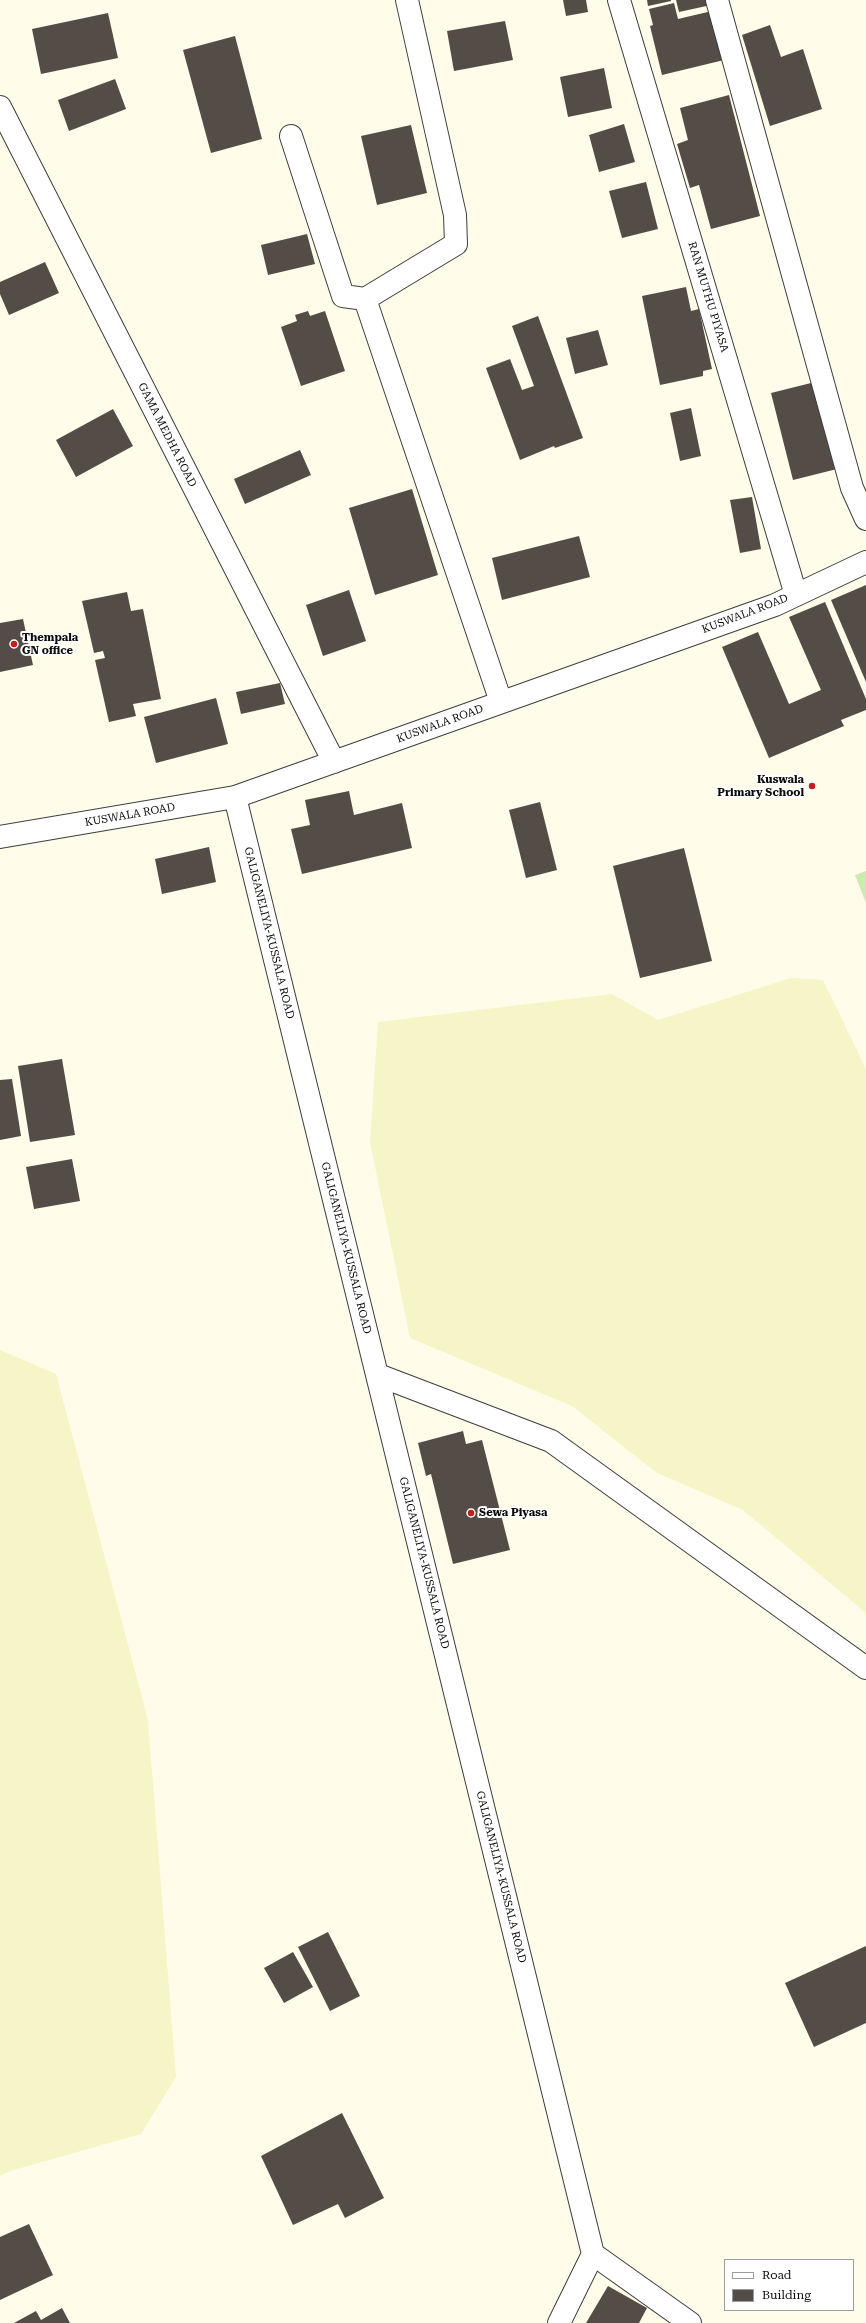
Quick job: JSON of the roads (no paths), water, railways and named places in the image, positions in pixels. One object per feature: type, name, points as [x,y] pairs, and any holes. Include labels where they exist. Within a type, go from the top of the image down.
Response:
[{"type":"street","points":[[291,136],[343,296],[365,299],[456,244],[455,215],[407,0]]},
{"type":"street","name":"RAN MUTHU PIYASA","points":[[619,0],[796,595]]},
{"type":"street","points":[[717,0],[852,488],[866,519]]},
{"type":"street","name":"GAMA MEDHA ROAD","points":[[0,107],[334,762]]},
{"type":"street","points":[[365,299],[501,702]]},
{"type":"street","name":"KUSWALA ROAD","points":[[0,837],[236,797],[775,605],[866,562]]},
{"type":"street","name":"GALIGANELIYA-KUSSALA ROAD","points":[[236,797],[593,2254]]},
{"type":"street","points":[[378,1375],[551,1441],[866,1668]]},
{"type":"street","points":[[559,2323],[593,2254],[690,2323]]},
{"type":"place","name":"Thempala GN office","points":[[14,644]]},
{"type":"place","name":"Kuswala Primary School","points":[[812,786]]},
{"type":"place","name":"Sewa Piyasa","points":[[471,1513]]}]
